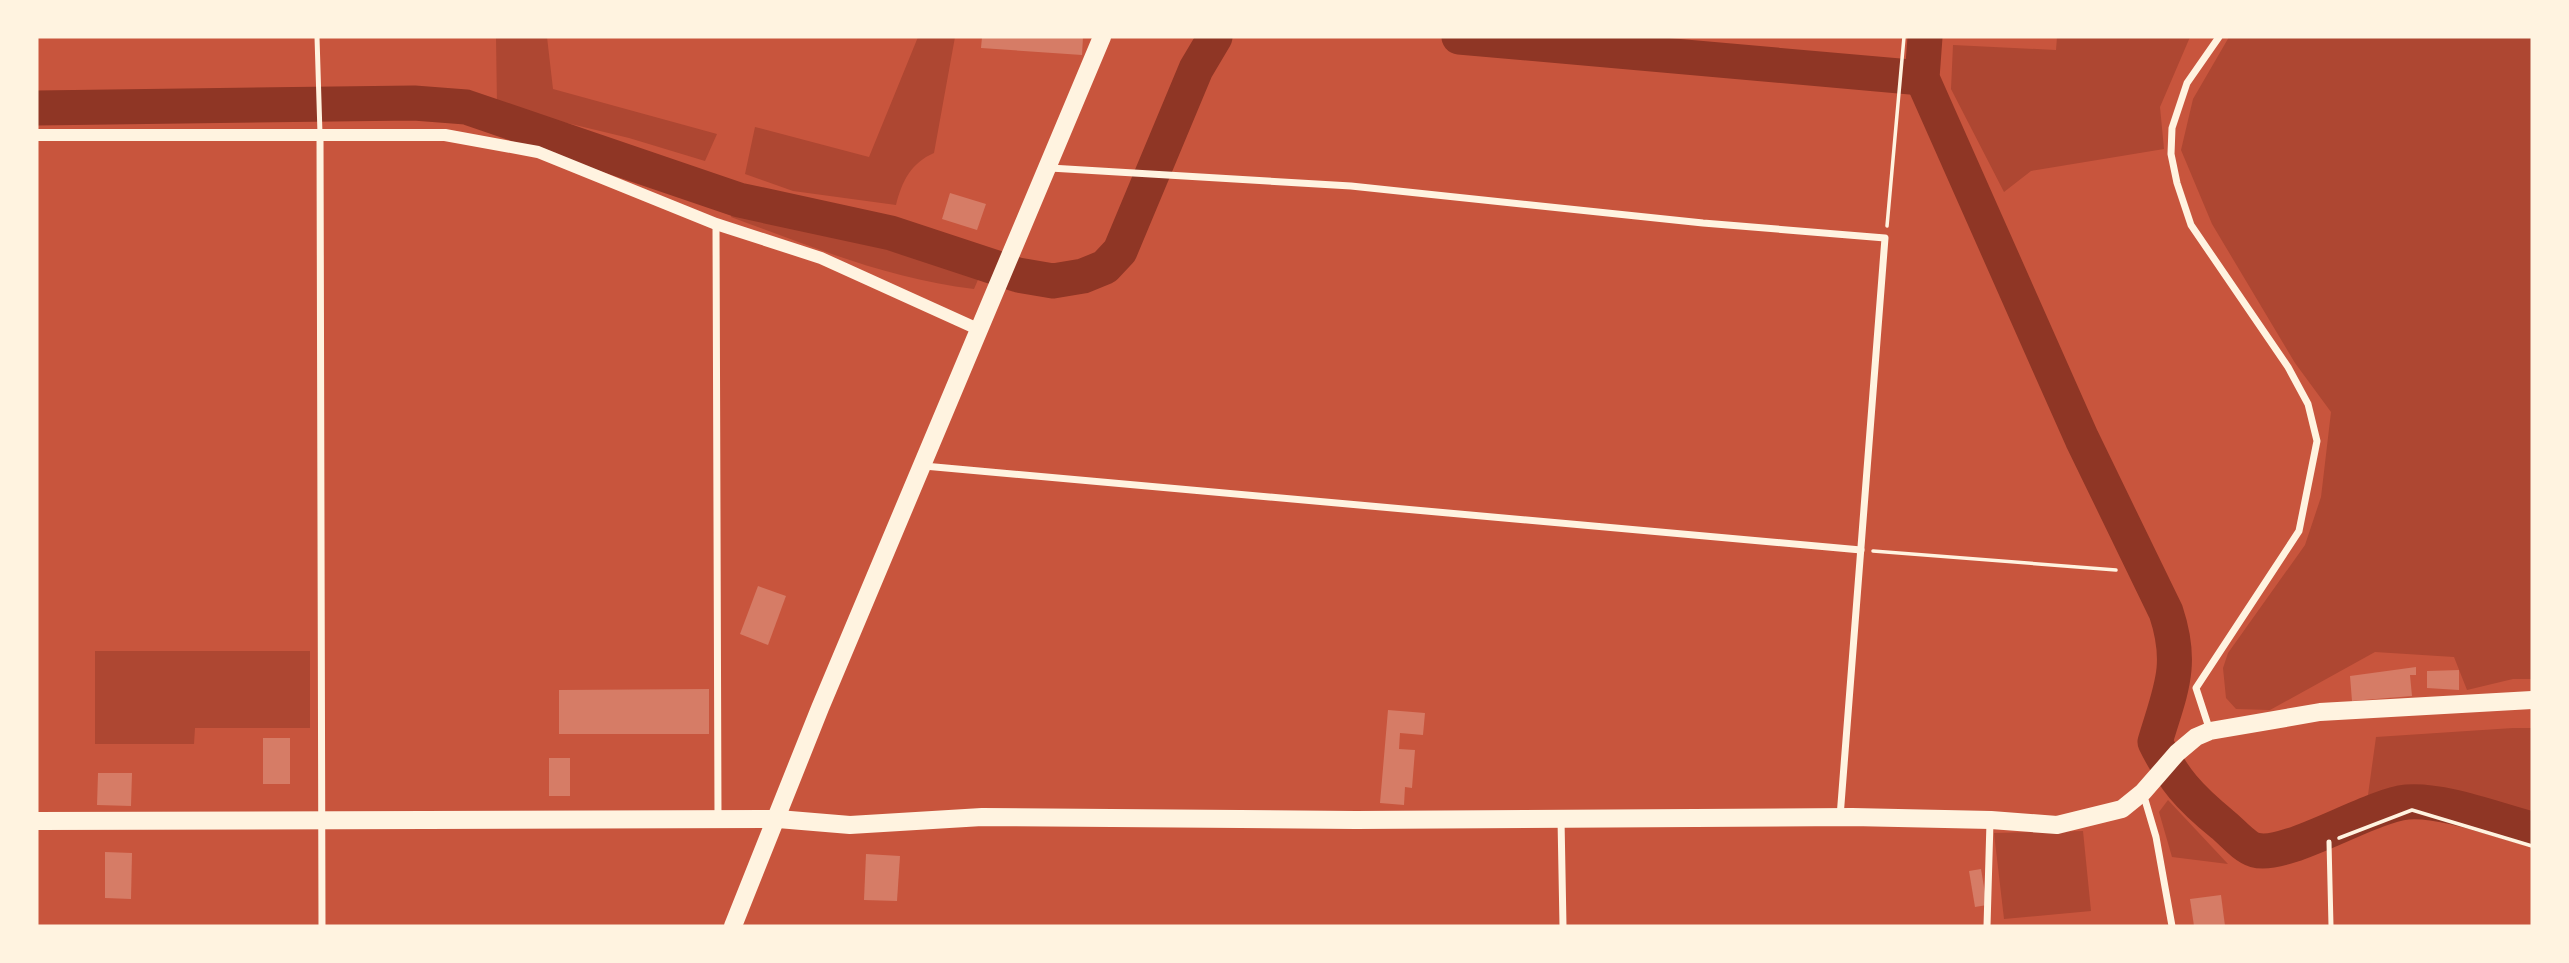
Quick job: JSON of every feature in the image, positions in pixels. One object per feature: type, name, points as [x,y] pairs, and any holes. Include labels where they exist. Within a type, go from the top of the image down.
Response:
[{"type":"main road","points":[[733,926],[778,819],[820,708],[924,466],[1009,255],[1102,37]]},
{"type":"main road","points":[[37,821],[778,819],[850,825],[982,817],[1840,817],[1990,820],[2057,825],[2122,808],[2143,792],[2177,753],[2196,737],[2210,732],[2320,712],[2532,700]]},
{"type":"street","points":[[2210,732],[2196,688],[2299,531],[2317,440],[2308,404],[2288,367],[2192,225],[2177,183],[2171,154],[2172,128],[2187,83],[2220,37]]},
{"type":"street","points":[[320,134],[322,926]]},
{"type":"street","points":[[37,135],[445,135],[538,152],[716,224],[821,258],[980,330]]},
{"type":"street","points":[[1046,167],[1351,186],[1703,223],[1885,237],[1840,817]]},
{"type":"street","points":[[716,224],[718,820]]},
{"type":"street","points":[[924,466],[1861,550]]},
{"type":"street","points":[[2143,792],[2156,837],[2172,926]]},
{"type":"street","points":[[1561,818],[1563,926]]},
{"type":"street","points":[[1987,926],[1990,820]]},
{"type":"lane","points":[[317,37],[320,134]]},
{"type":"lane","points":[[2329,842],[2331,926]]},
{"type":"path","points":[[1885,237],[1904,37]]},
{"type":"path","points":[[1861,550],[2116,570]]},
{"type":"path","points":[[2329,842],[2412,810],[2532,846]]},
{"type":"shaded area","points":[[496,37],[547,37],[553,89],[717,134],[705,161],[629,138],[497,106]]},
{"type":"shaded area","points":[[918,37],[955,37],[934,153],[913,168],[901,188],[896,205],[793,191],[745,174],[755,127],[869,157]]},
{"type":"shaded area","points":[[2057,37],[2190,37],[2160,107],[2164,149],[2031,171],[2004,192],[1951,89],[1953,45],[2056,50]]},
{"type":"shaded area","points":[[2229,37],[2532,37],[2532,679],[2513,679],[2467,690],[2454,657],[2375,652],[2270,710],[2236,709],[2226,698],[2223,668],[2228,653],[2305,545],[2321,497],[2331,412],[2295,363],[2212,224],[2181,150],[2193,99]]},
{"type":"shaded area","points":[[733,208],[983,268],[974,289],[912,278],[851,260],[731,217]]},
{"type":"shaded area","points":[[95,651],[310,651],[310,728],[195,728],[194,744],[95,744]]},
{"type":"shaded area","points":[[2532,728],[2532,813],[2411,791],[2368,795],[2376,737]]},
{"type":"shaded area","points":[[2168,800],[2228,864],[2172,857],[2159,812]]},
{"type":"shaded area","points":[[2083,831],[2091,911],[2004,919],[1994,833]]},
{"type":"building","points":[[982,37],[1083,37],[1082,55],[981,48]]},
{"type":"building","points":[[950,193],[986,204],[977,230],[942,219]]},
{"type":"building","points":[[758,586],[786,596],[768,645],[740,634]]},
{"type":"building","points":[[2416,667],[2416,675],[2410,675],[2412,696],[2352,701],[2350,676]]},
{"type":"building","points":[[2459,670],[2459,690],[2427,688],[2427,671]]},
{"type":"building","points":[[709,689],[709,734],[559,734],[559,690]]},
{"type":"building","points":[[1388,710],[1425,713],[1423,735],[1400,733],[1399,749],[1415,750],[1412,788],[1405,787],[1404,805],[1380,803]]},
{"type":"building","points":[[263,738],[290,738],[290,784],[263,784]]},
{"type":"building","points":[[549,758],[570,758],[570,796],[549,796]]},
{"type":"building","points":[[98,773],[132,773],[131,806],[97,805]]},
{"type":"building","points":[[105,852],[132,853],[131,899],[105,898]]},
{"type":"building","points":[[866,854],[900,856],[897,901],[864,900]]},
{"type":"building","points":[[1981,869],[1987,905],[1975,907],[1969,871]]},
{"type":"building","points":[[2221,895],[2225,926],[2194,926],[2190,899]]},
{"type":"waterway","points":[[37,108],[414,103],[466,107],[739,200],[891,233],[1018,275],[1053,281],[1083,276],[1105,267],[1120,251],[1196,69],[1215,37]]},
{"type":"waterway","points":[[1459,37],[1922,78]]},
{"type":"waterway","points":[[1925,37],[1922,78],[2082,439],[2166,612],[2174,648],[2173,678],[2155,742],[2175,777],[2200,805],[2255,850],[2269,851],[2286,847],[2371,812],[2407,802],[2453,807],[2532,829]]}]
